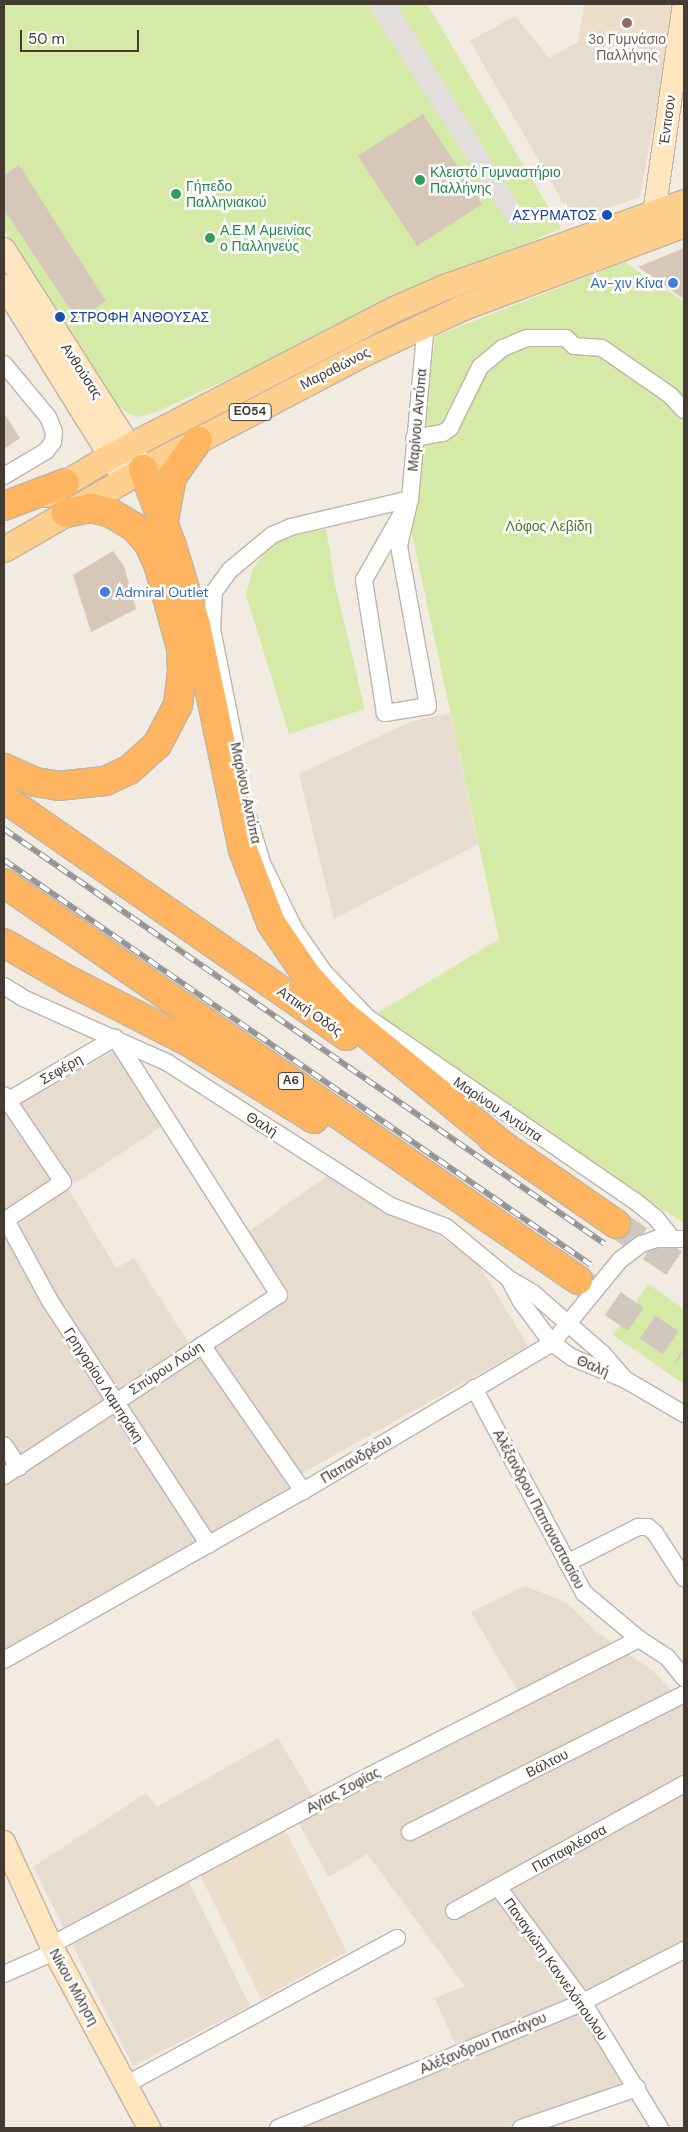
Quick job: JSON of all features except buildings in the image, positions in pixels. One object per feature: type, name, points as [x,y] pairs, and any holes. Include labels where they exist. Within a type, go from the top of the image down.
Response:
[{"type":"highway","points":[[164,521],[172,477],[198,440]]},
{"type":"highway","points":[[127,463],[164,521],[200,641],[243,850],[271,923],[297,963],[329,1001],[506,1148]]},
{"type":"highway","points":[[4,506],[65,483]]},
{"type":"highway","points":[[4,768],[36,782],[58,786],[106,781],[128,770],[158,745],[178,706],[182,672],[181,648],[159,567],[149,544],[134,527],[111,513],[90,508],[65,513]]},
{"type":"highway","name":"Αττική Οδός","points":[[4,798],[616,1224]]},
{"type":"highway","name":"Α6","points":[[4,883],[578,1280],[467,1218],[189,1042],[68,980],[4,942]]},
{"type":"main road","name":"Μαραθώνος","points":[[4,519],[65,483],[198,440],[358,356],[652,224],[684,202]]},
{"type":"main road","name":"Μαραθώνος","points":[[4,549],[65,513],[127,463],[402,306],[444,287],[652,224],[684,224]]},
{"type":"street","name":"Έντισον","points":[[652,224],[682,32],[684,4]]},
{"type":"street","name":"Ανθούσας","points":[[4,249],[127,463]]},
{"type":"street","name":"Ανθούσας","points":[[4,286],[127,463]]},
{"type":"street","name":"Μαρίνου Αντύπα","points":[[426,324],[414,438],[410,499],[291,527],[272,535],[230,570],[214,592],[212,629],[251,826],[262,864],[308,950],[367,1017],[635,1201],[678,1238]]},
{"type":"street","points":[[414,438],[432,436],[450,428],[480,367],[503,348],[527,338],[566,338],[574,346],[602,348],[670,395],[684,410]]},
{"type":"street","points":[[4,364],[48,417],[54,432],[53,442],[46,451],[4,476]]},
{"type":"street","points":[[410,499],[399,546],[428,706],[385,713],[364,580],[410,499]]},
{"type":"street","name":"Θαλή","points":[[4,986],[23,998],[168,1063],[395,1209],[446,1227],[490,1260],[508,1279],[522,1303],[552,1343],[592,1368],[626,1380],[684,1414]]},
{"type":"street","name":"Σεφέρη","points":[[5,1098],[115,1038]]},
{"type":"street","name":"Σπύρου Λούη","points":[[4,1476],[114,1401],[280,1295],[115,1038]]},
{"type":"street","points":[[5,1098],[63,1182],[5,1220]]},
{"type":"street","name":"Γρηγορίου Λαμπράκη","points":[[5,1220],[50,1301],[209,1545]]},
{"type":"street","name":"Παπανδρέου","points":[[4,1660],[303,1492],[552,1343],[620,1260],[642,1244],[678,1238]]},
{"type":"street","name":"Θαλή","points":[[508,1279],[534,1293],[603,1354],[626,1380]]},
{"type":"street","points":[[202,1345],[303,1492]]},
{"type":"street","name":"Αλέξανδρου Παπαναστασίου","points":[[474,1388],[584,1593],[639,1640],[667,1657],[684,1678]]},
{"type":"street","points":[[4,1445],[19,1467]]},
{"type":"street","points":[[567,1563],[638,1527],[648,1527],[655,1533],[684,1578]]},
{"type":"street","name":"Αγίας Σοφίας","points":[[4,1974],[359,1781],[639,1640]]},
{"type":"street","name":"Βάλτου","points":[[410,1832],[684,1694]]},
{"type":"street","name":"Παπαφλέσσα","points":[[454,1911],[684,1784]]},
{"type":"street","name":"Νίκου Μίληση","points":[[4,1842],[53,1949],[150,2128]]},
{"type":"street","name":"Παναγιώτη Καννελόπουλου","points":[[498,1887],[583,2002],[660,2128]]},
{"type":"street","points":[[127,2084],[397,1938]]},
{"type":"street","name":"Αλέξανδρου Παπάγου","points":[[278,2128],[583,2002],[684,1950]]},
{"type":"street","points":[[521,2128],[637,2088]]},
{"type":"shaded area","points":[[367,4],[396,4],[527,219],[511,227]]},
{"type":"shaded area","name":"3ο Γυμνάσιο Παλλήνης","points":[[584,4],[676,4],[668,55],[578,42]]},
{"type":"shaded area","points":[[515,16],[549,58],[578,42],[684,58],[684,96],[659,93],[640,197],[573,220],[470,41]]},
{"type":"shaded area","points":[[450,713],[478,844],[334,919],[299,774],[410,722]]},
{"type":"shaded area","points":[[116,1050],[164,1125],[68,1188],[116,1268],[134,1258],[198,1357],[291,1295],[248,1232],[327,1176],[383,1212],[435,1233],[477,1262],[528,1346],[285,1483],[289,1489],[4,1652],[4,1110],[5,1112]]},
{"type":"shaded area","points":[[525,1586],[567,1603],[597,1632],[653,1671],[684,1704],[684,1942],[571,1998],[624,2085],[506,2128],[288,2128],[462,2060],[435,1998],[465,1986],[367,1854],[329,1877],[292,1812],[183,1870],[250,2006],[133,2066],[33,1867],[146,1793],[157,1807],[278,1738],[322,1812],[524,1702],[471,1612]]},
{"type":"shaded area","points":[[286,1831],[347,1952],[261,1999],[200,1875]]},
{"type":"green space","points":[[4,4],[427,4],[561,228],[156,412],[138,417],[128,413],[116,405],[4,230]]},
{"type":"green space","name":"Λόφος Λεβίδη","points":[[625,262],[684,302],[684,1223],[505,1109],[374,1015],[499,939],[409,520],[416,499],[435,336]]},
{"type":"green space","points":[[326,529],[335,585],[365,709],[289,734],[246,595],[253,569],[268,548],[292,536]]},
{"type":"green space","points":[[648,1284],[684,1309],[684,1384],[613,1335]]},
{"type":"tunnel","points":[[616,1224],[684,1270]]},
{"type":"tunnel","points":[[578,1280],[684,1352]]},
{"type":"railway","points":[[4,829],[605,1244]]},
{"type":"railway","points":[[4,860],[591,1265]]},
{"type":"place","name":"3ο Γυμνάσιο Παλλήνης","points":[[627,23]]},
{"type":"place","name":"Κλειστό Γυμναστήριο Παλλήνης","points":[[420,180]]},
{"type":"place","name":"Γήπεδο Παλληνιακού","points":[[176,194]]},
{"type":"place","name":"ΑΣΥΡΜΑΤΟΣ","points":[[607,215]]},
{"type":"place","name":"Α.Ε.Μ Αμεινίας ο Παλληνεύς","points":[[210,238]]},
{"type":"place","name":"Αν-χιν Κίνα","points":[[673,283]]},
{"type":"place","name":"ΣΤΡΟΦΗ ΑΝΘΟΥΣΑΣ","points":[[60,317]]},
{"type":"place","name":"Admiral Outlet","points":[[105,592]]}]
